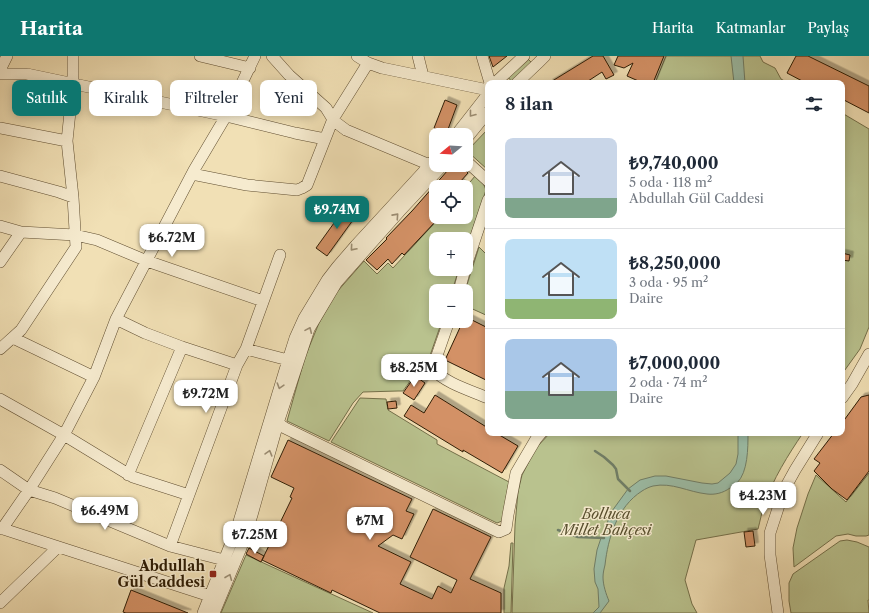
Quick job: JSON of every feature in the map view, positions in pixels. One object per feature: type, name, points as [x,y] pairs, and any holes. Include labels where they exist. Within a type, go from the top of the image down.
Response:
[{"type":"street","points":[[0,70],[7,56]]},
{"type":"street","points":[[73,56],[73,80]]},
{"type":"street","points":[[200,56],[250,68]]},
{"type":"street","points":[[244,80],[255,56]]},
{"type":"street","points":[[272,56],[289,75],[326,108],[333,119],[346,130],[429,160]]},
{"type":"street","points":[[357,56],[368,63],[382,68],[485,89]]},
{"type":"street","points":[[418,56],[423,76]]},
{"type":"street","points":[[482,56],[489,80]]},
{"type":"street","points":[[520,80],[545,56]]},
{"type":"street","points":[[498,80],[521,57]]},
{"type":"street","points":[[192,174],[247,186],[297,190],[307,185],[333,119],[368,63]]},
{"type":"street","points":[[0,74],[27,74],[58,80]]},
{"type":"street","points":[[81,85],[170,104]]},
{"type":"street","points":[[461,128],[485,98]]},
{"type":"street","points":[[0,349],[21,330],[76,247],[73,197],[67,141],[70,116]]},
{"type":"street","points":[[215,598],[1,529],[29,490],[64,435],[94,377],[116,319],[192,174],[226,116],[325,139]]},
{"type":"street","points":[[473,130],[485,116]]},
{"type":"street","points":[[0,128],[67,141]]},
{"type":"street","points":[[214,613],[215,598],[224,560],[237,528],[288,360],[304,318],[327,280],[337,267],[356,244],[429,165]]},
{"type":"street","points":[[473,167],[485,178]]},
{"type":"street","points":[[203,613],[215,598],[241,548],[278,423],[309,328],[337,282],[436,172]]},
{"type":"street","points":[[0,176],[73,197]]},
{"type":"street","points":[[473,245],[485,209]]},
{"type":"street","points":[[0,226],[21,232],[75,235],[97,240],[146,261],[263,301]]},
{"type":"street","points":[[0,262],[21,232]]},
{"type":"street","points":[[170,546],[237,365],[246,349],[280,254]]},
{"type":"street","points":[[116,319],[145,333],[237,365]]},
{"type":"street","points":[[447,328],[434,364],[434,370],[438,375],[447,381],[485,397]]},
{"type":"street","points":[[13,338],[94,377]]},
{"type":"street","points":[[128,474],[182,347]]},
{"type":"street","points":[[246,349],[288,360]]},
{"type":"street","points":[[845,394],[869,354]]},
{"type":"street","points":[[0,399],[64,435],[133,477],[189,494]]},
{"type":"street","points":[[278,423],[285,428],[499,532],[506,529],[516,473],[538,436]]},
{"type":"street","points":[[778,613],[770,555],[770,533],[784,490],[816,436]]},
{"type":"street","points":[[0,470],[29,490],[55,498],[170,546],[224,560]]},
{"type":"street","points":[[0,603],[58,548]]},
{"type":"green space","points":[[666,56],[760,56],[763,62],[775,68],[783,80],[656,80]]},
{"type":"green space","points":[[528,59],[531,62],[514,80],[510,80],[508,77]]},
{"type":"green space","points":[[845,115],[869,129],[869,327],[860,349],[845,370]]},
{"type":"green space","points":[[485,132],[485,167],[473,156],[473,145]]},
{"type":"green space","points":[[475,176],[484,185],[485,193],[472,232],[429,232],[429,276],[457,276],[454,284],[429,284],[429,328],[440,328],[425,370],[420,376],[416,373],[403,391],[363,392],[353,403],[329,441],[287,421],[305,357],[319,323],[336,293],[364,261],[377,274],[388,263],[393,268],[434,224],[473,224],[473,180],[472,180]]},
{"type":"green space","points":[[479,247],[485,253],[485,315],[473,309],[473,284],[467,284],[470,276],[473,276],[473,266]]},
{"type":"green space","points":[[360,398],[386,399],[388,410],[437,440],[437,444],[509,482],[502,521],[497,523],[331,442]]},
{"type":"green space","name":"Bolluca Millet Bahçesi","points":[[547,436],[801,436],[776,477],[764,505],[758,529],[696,540],[685,580],[692,604],[697,613],[512,613],[515,525],[518,492],[522,475],[536,448]]},
{"type":"green space","points":[[869,473],[869,535],[856,536],[848,534],[836,536],[794,567],[793,548],[797,528],[816,475],[846,502]]},
{"type":"green space","points":[[847,540],[869,547],[869,613],[791,613],[789,583],[793,574],[840,541]]},
{"type":"green space","points":[[511,543],[513,543],[511,613],[504,613],[504,588],[509,566]]},
{"type":"green space","points":[[246,555],[373,613],[221,613]]},
{"type":"shaded area","points":[[731,56],[743,56],[745,80],[734,80]]},
{"type":"shaded area","points":[[738,436],[748,436],[747,460],[743,473],[736,484],[727,490],[710,494],[667,485],[660,485],[647,488],[633,498],[620,514],[615,524],[606,555],[603,580],[609,601],[600,613],[593,613],[599,607],[598,589],[595,582],[594,569],[597,550],[612,511],[628,489],[640,480],[655,476],[666,476],[702,483],[718,483],[730,473],[736,464],[738,454]]},
{"type":"building","points":[[489,56],[507,56],[493,67]]},
{"type":"building","points":[[593,56],[603,56],[614,75],[606,79],[602,72],[590,80],[554,80]]},
{"type":"building","points":[[618,56],[664,56],[654,80],[636,80],[627,76],[633,63],[624,68],[614,65]]},
{"type":"building","points":[[796,56],[808,56],[869,86],[869,113],[845,101],[845,80],[800,80],[787,73]]},
{"type":"building","points":[[445,100],[457,105],[448,128],[434,128]]},
{"type":"building","points":[[446,172],[468,173],[462,180],[439,180]]},
{"type":"building","points":[[429,192],[429,224],[433,224],[404,255],[402,253],[392,264],[388,259],[377,270],[366,260]]},
{"type":"building","points":[[347,205],[358,213],[327,256],[316,248]]},
{"type":"building","points":[[845,254],[850,255],[849,261],[845,260]]},
{"type":"building","points":[[473,320],[485,326],[485,380],[445,360],[460,328],[473,328]]},
{"type":"building","points":[[415,376],[425,383],[414,400],[403,393]]},
{"type":"building","points":[[435,395],[485,426],[485,436],[501,436],[518,446],[502,473],[463,450],[463,452],[404,416],[411,405],[424,413]]},
{"type":"building","points":[[869,395],[869,471],[847,500],[832,489],[814,471],[820,463],[814,459],[832,436],[845,436],[845,419],[861,397]]},
{"type":"building","points":[[396,401],[397,408],[388,409],[387,402]]},
{"type":"building","points":[[288,440],[412,499],[406,511],[414,514],[402,539],[393,535],[378,546],[411,562],[400,584],[432,599],[438,586],[451,593],[457,580],[410,557],[433,509],[491,537],[470,579],[501,593],[501,613],[380,613],[332,590],[331,593],[262,560],[292,498],[290,497],[294,488],[271,477]]},
{"type":"building","points":[[753,531],[755,546],[746,547],[744,532]]},
{"type":"building","points":[[249,548],[264,556],[261,562],[246,554]]},
{"type":"building","points":[[131,590],[188,613],[123,612]]},
{"type":"waterway","points":[[595,451],[613,465],[616,469],[618,479],[630,491]]},
{"type":"waterway","points":[[558,530],[578,537],[604,538]]},
{"type":"place","name":"Abdullah Gül Caddesi","points":[[213,574]]}]
